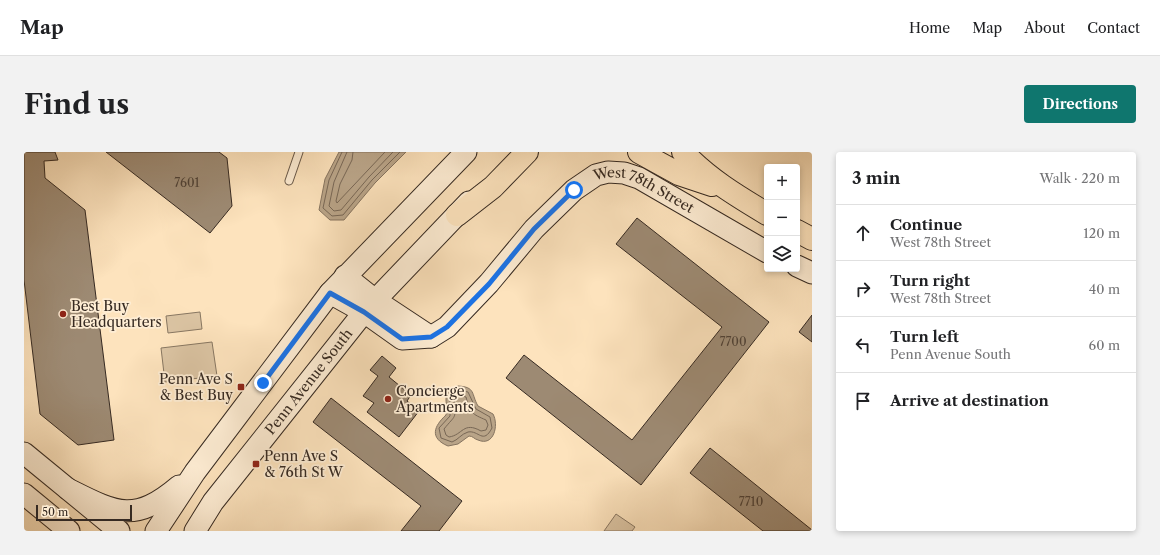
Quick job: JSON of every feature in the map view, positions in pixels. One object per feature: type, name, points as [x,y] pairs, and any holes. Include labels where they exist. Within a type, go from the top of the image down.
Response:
[{"type":"highway","points":[[457,215],[493,187],[527,152]]},
{"type":"highway","points":[[638,152],[679,174],[732,193]]},
{"type":"highway","points":[[682,152],[695,166],[732,193],[764,212]]},
{"type":"highway","points":[[800,233],[812,239]]},
{"type":"main road","points":[[156,531],[195,472],[330,293],[466,152]]},
{"type":"main road","name":"Penn Avenue South","points":[[195,531],[213,502],[369,306],[457,215],[515,152]]},
{"type":"main road","name":"West 78th Street","points":[[345,276],[369,306],[402,339],[431,337],[447,327],[489,284],[534,229],[574,190],[596,176],[608,172],[624,173],[639,178],[764,250]]},
{"type":"main road","points":[[800,267],[812,273]]},
{"type":"main road","name":"West 78th Street","points":[[330,293],[369,306]]},
{"type":"main road","points":[[24,453],[119,531]]},
{"type":"main road","points":[[68,489],[106,508],[136,511],[153,506],[164,499],[195,472]]},
{"type":"main road","points":[[24,494],[69,531]]},
{"type":"lane","points":[[289,181],[300,152]]},
{"type":"shaded area","points":[[200,312],[202,329],[168,333],[166,316]]},
{"type":"shaded area","points":[[212,342],[217,376],[165,382],[161,348]]},
{"type":"shaded area","points":[[616,514],[635,527],[632,531],[604,531]]},
{"type":"water","points":[[339,152],[406,152],[375,183],[344,220],[330,220],[319,210],[325,179]]},
{"type":"water","points":[[458,386],[468,388],[472,392],[478,406],[493,414],[495,419],[495,429],[494,434],[488,440],[477,440],[472,436],[469,436],[458,444],[448,446],[442,443],[436,436],[436,428],[446,415],[447,395],[452,389]]},
{"type":"building","name":"Best Buy Headquarters","points":[[24,152],[55,152],[58,160],[44,161],[45,178],[85,210],[114,440],[78,445],[40,414],[24,280]]},
{"type":"building","points":[[106,152],[219,152],[227,158],[232,206],[210,233]]},
{"type":"building","points":[[637,218],[769,322],[641,485],[506,378],[524,355],[632,440],[722,327],[616,244]]},
{"type":"building","points":[[812,315],[812,342],[799,332]]},
{"type":"building","name":"Concierge Apartments","points":[[382,356],[396,368],[389,377],[411,395],[407,401],[419,411],[399,437],[367,412],[374,403],[363,396],[378,376],[370,370]]},
{"type":"building","points":[[331,398],[462,501],[439,531],[401,531],[421,506],[313,422]]},
{"type":"building","points":[[710,448],[812,531],[763,531],[690,473]]},
{"type":"place","name":"Best Buy Headquarters","points":[[63,314]]},
{"type":"place","name":"Penn Ave S & Best Buy","points":[[241,387]]},
{"type":"place","name":"Concierge Apartments","points":[[388,399]]},
{"type":"place","name":"Penn Ave S & 76th St W","points":[[256,464]]},
{"type":"route","points":[[263,383],[330,293],[364,312],[402,339],[431,337],[447,327],[489,284],[534,229],[574,190]]}]
